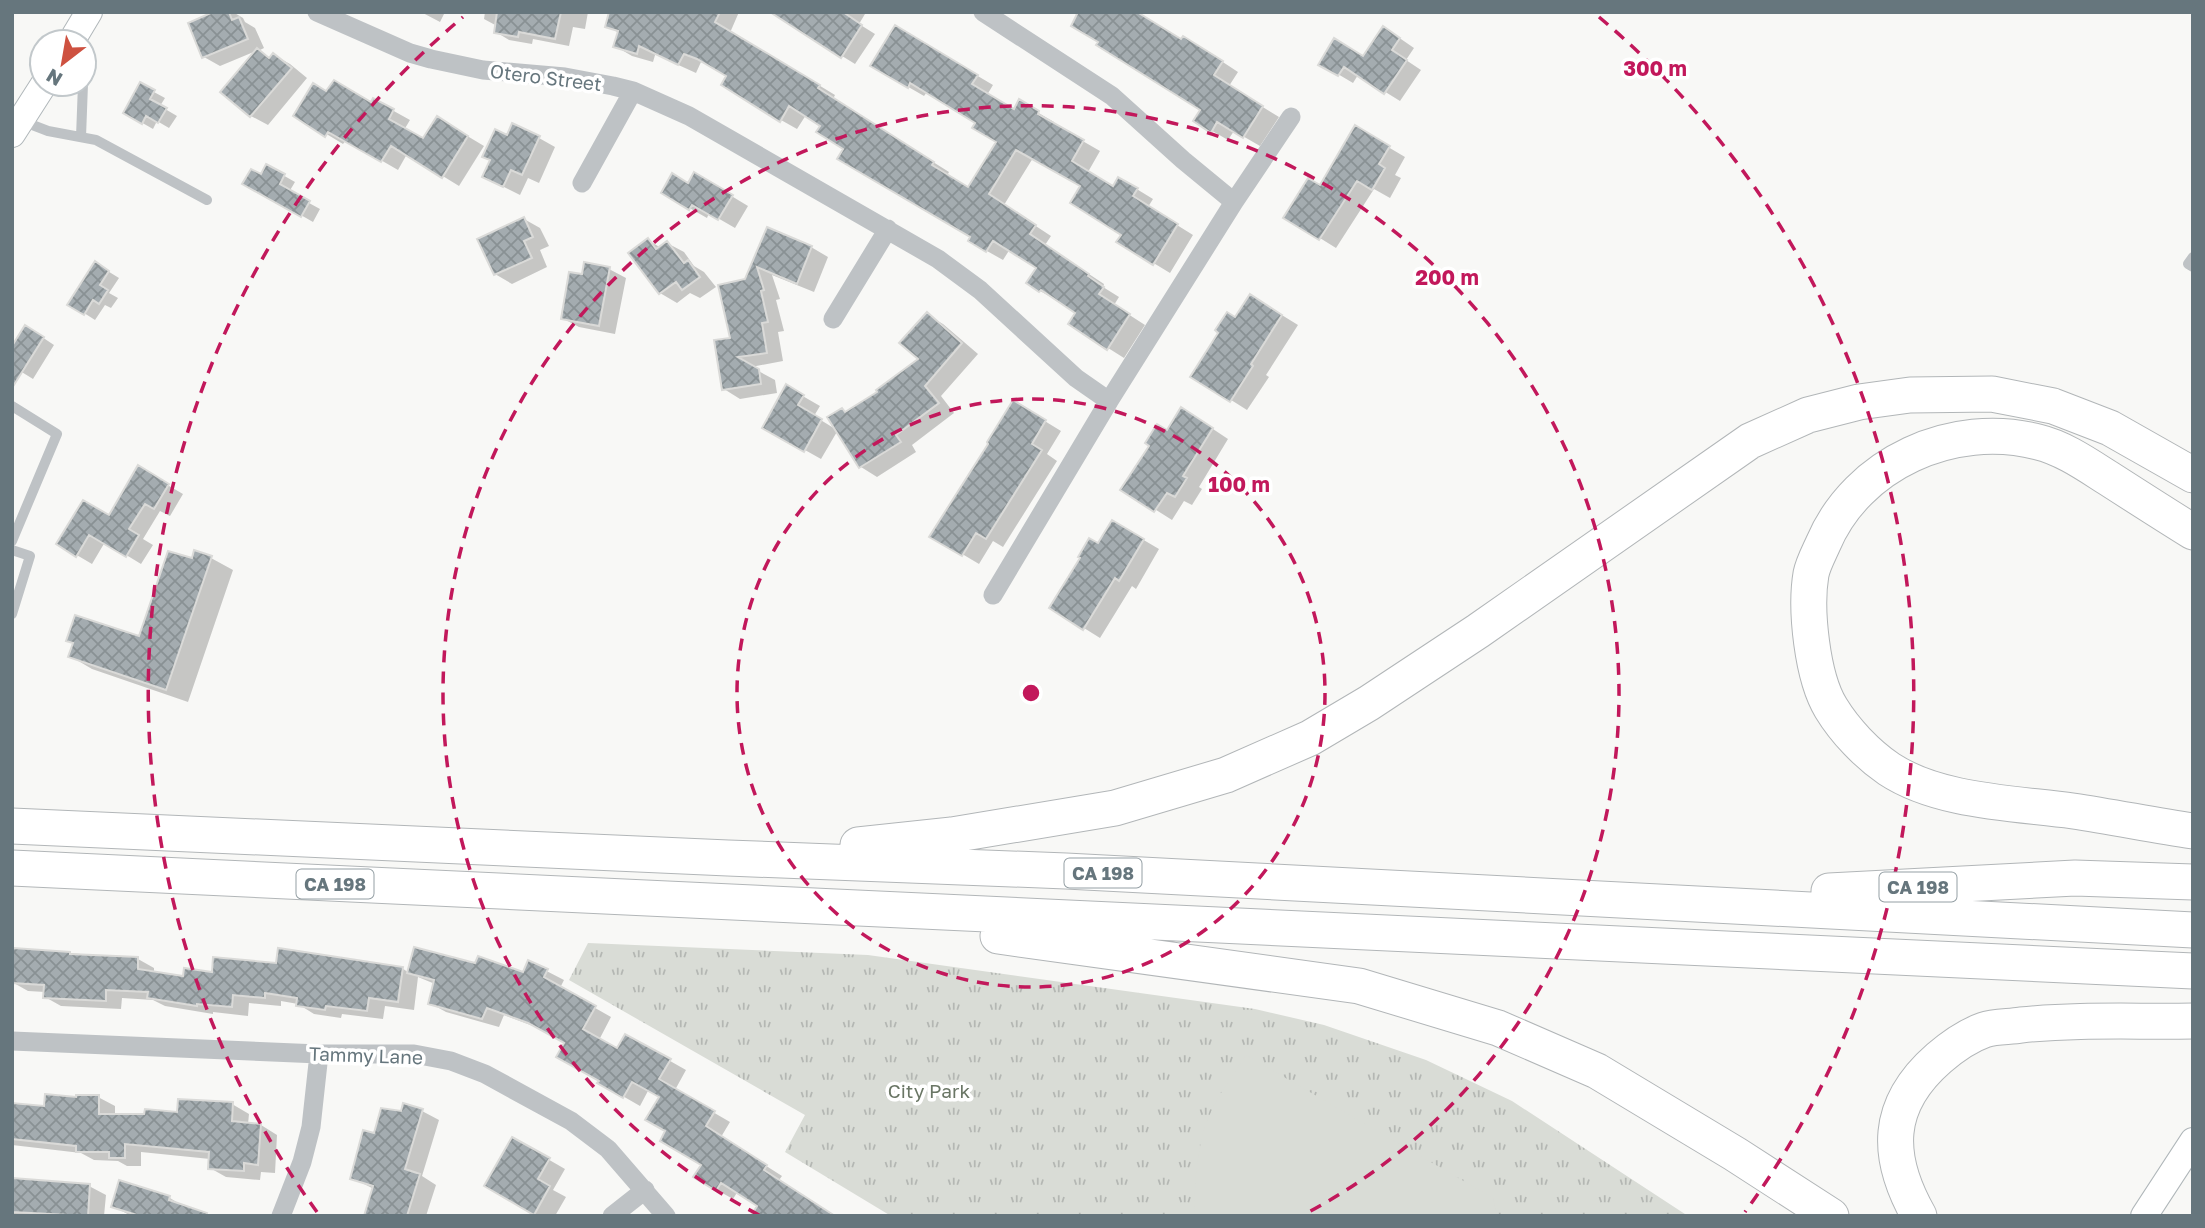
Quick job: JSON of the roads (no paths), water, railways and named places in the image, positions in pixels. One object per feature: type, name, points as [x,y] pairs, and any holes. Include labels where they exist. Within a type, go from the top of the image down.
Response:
[{"type":"highway","points":[[728,858],[952,835],[1115,808],[1226,775],[1310,738],[1369,703],[1478,631],[1751,440],[1808,415],[1858,402],[1910,395],[1992,394],[2053,406],[2110,428],[2193,475]]},
{"type":"highway","points":[[2193,532],[2072,456],[2038,442],[1993,435],[1943,441],[1906,455],[1861,487],[1830,528],[1811,572],[1809,624],[1817,671],[1830,707],[1856,741],[1889,768],[1922,787],[1971,798],[2093,814],[2193,831]]},
{"type":"highway","name":"CA 198","points":[[12,826],[1066,871],[2193,930]]},
{"type":"highway","name":"CA 198","points":[[12,868],[2193,971]]},
{"type":"highway","name":"CA 198","points":[[1644,901],[2075,878],[2193,882]]},
{"type":"highway","points":[[889,911],[992,935],[1359,986],[1498,1028],[1597,1071],[1735,1154],[1831,1216]]},
{"type":"highway","points":[[1919,1216],[1898,1168],[1895,1134],[1904,1100],[1921,1074],[1957,1043],[1986,1029],[2040,1023],[2193,1021]]},
{"type":"main road","points":[[79,28],[89,12]]},
{"type":"main road","points":[[17,127],[35,98]]},
{"type":"main road","points":[[2144,1216],[2193,1141]]},
{"type":"street","name":"Otero Street","points":[[317,12],[410,53],[431,59],[483,70],[565,77],[633,91],[689,116],[938,259],[980,290],[1076,378],[1109,401]]},
{"type":"street","points":[[983,12],[1112,96],[1234,202]]},
{"type":"street","points":[[582,183],[633,91]]},
{"type":"street","points":[[993,596],[1109,401],[1234,202],[1291,117]]},
{"type":"street","points":[[833,319],[888,229]]},
{"type":"street","name":"Tammy Lane","points":[[12,1041],[319,1054],[414,1054],[451,1061],[485,1074],[571,1121],[608,1149],[666,1216]]},
{"type":"street","points":[[281,1216],[302,1162],[311,1127],[319,1054]]},
{"type":"street","points":[[612,1216],[645,1190]]},
{"type":"lane","points":[[81,137],[82,98]]},
{"type":"lane","points":[[17,127],[96,140],[207,200]]},
{"type":"lane","points":[[2193,257],[2189,264],[2193,267]]},
{"type":"lane","points":[[12,406],[57,434],[12,541]]},
{"type":"lane","points":[[12,550],[30,556],[12,614]]},
{"type":"park label","name":"City Park","points":[[929,1090]]}]
